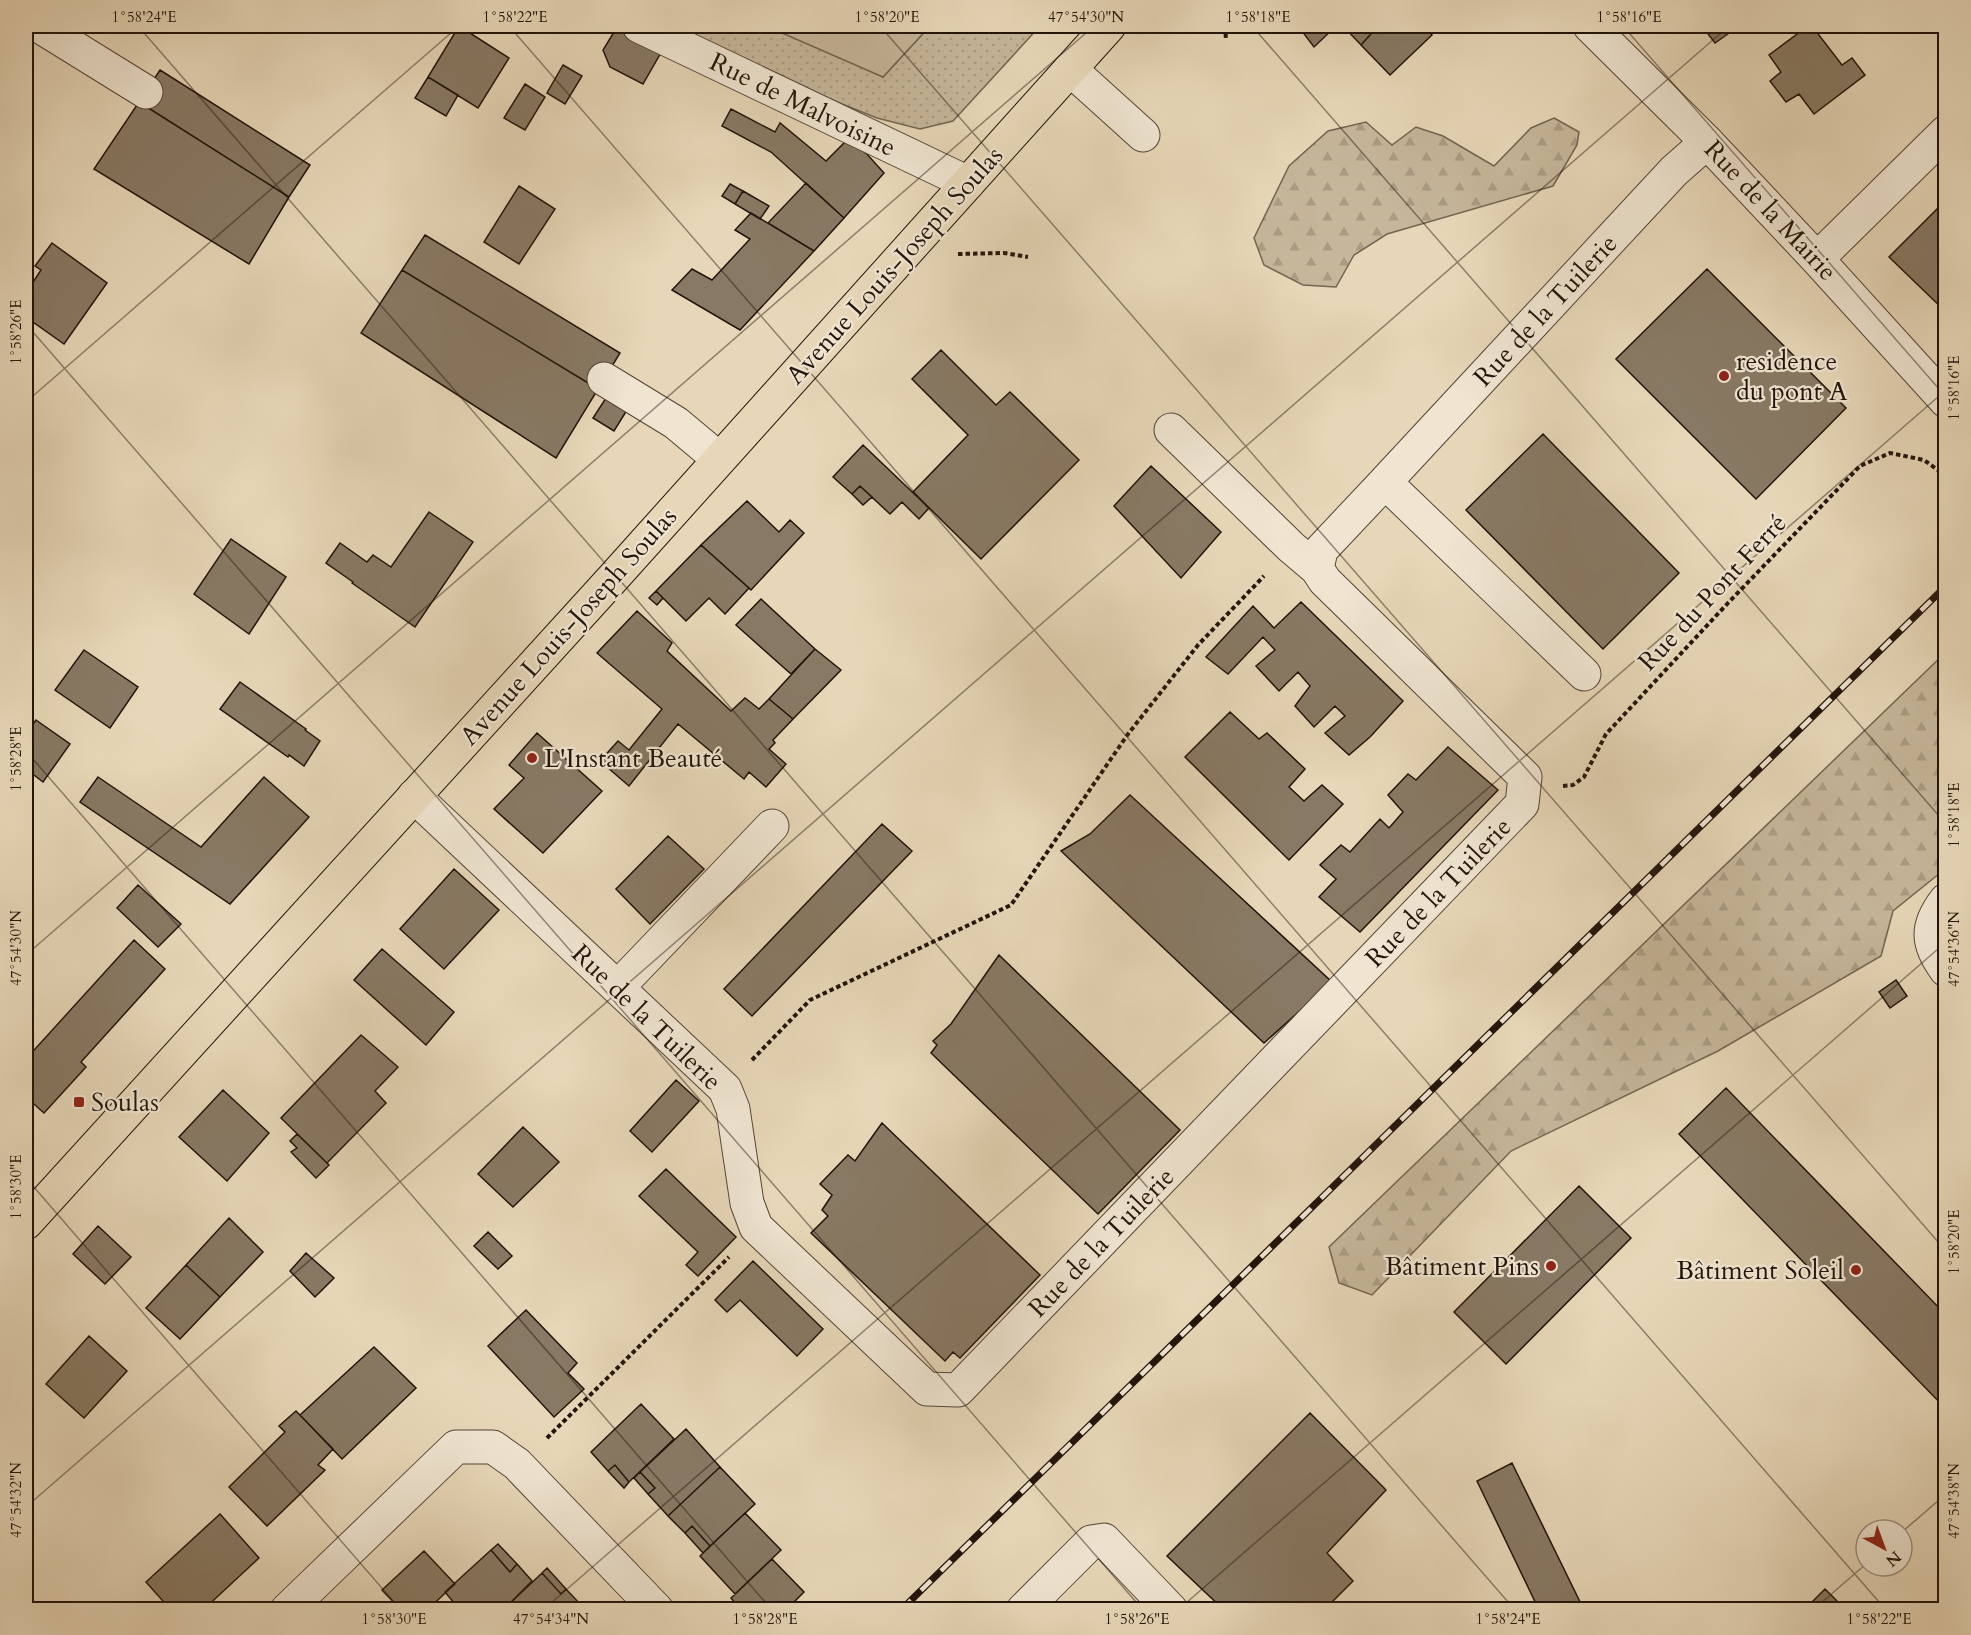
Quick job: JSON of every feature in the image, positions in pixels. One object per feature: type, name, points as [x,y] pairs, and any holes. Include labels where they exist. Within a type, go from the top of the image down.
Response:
[{"type":"main road","name":"Avenue Louis-Joseph Soulas","points":[[26,1223],[1108,26]]},
{"type":"street","name":"Rue de Malvoisine","points":[[639,26],[968,183]]},
{"type":"street","name":"Rue de la Mairie","points":[[1590,26],[1707,142],[1946,401]]},
{"type":"street","points":[[40,27],[146,92]]},
{"type":"street","points":[[1070,69],[1143,135]]},
{"type":"street","points":[[1817,259],[1946,132]]},
{"type":"street","name":"Rue de la Tuilerie","points":[[414,796],[725,1089],[733,1109],[747,1203],[756,1227],[927,1389],[958,1390],[1522,804],[1525,777],[1325,581],[1317,569],[1321,550],[1674,171],[1707,142]]},
{"type":"street","points":[[604,379],[676,423],[719,459]]},
{"type":"street","points":[[1171,430],[1291,547],[1317,569]]},
{"type":"street","points":[[1385,482],[1584,674]]},
{"type":"street","points":[[618,987],[772,826]]},
{"type":"street","points":[[1946,900],[1936,913],[1930,933],[1934,954],[1946,970]]},
{"type":"street","points":[[287,1610],[456,1447],[493,1447],[517,1464],[657,1610]]},
{"type":"street","points":[[1023,1610],[1091,1542],[1104,1540],[1171,1610]]},
{"type":"path","points":[[1225,26],[1226,40]]},
{"type":"path","points":[[958,254],[1004,252],[1028,257]]},
{"type":"path","name":"Rue du Pont Ferré","points":[[1524,790],[1573,785],[1584,777],[1606,734],[1860,466],[1890,453],[1924,460],[1946,476]]},
{"type":"path","points":[[725,1089],[810,1000],[1011,905],[1128,734],[1191,654],[1291,547]]},
{"type":"path","points":[[517,1464],[569,1416],[741,1245],[756,1227]]},
{"type":"green space","points":[[676,26],[783,26],[883,77],[930,26],[1040,26],[953,121],[920,129],[877,118],[827,98]]},
{"type":"green space","points":[[766,26],[930,26],[883,77]]},
{"type":"green space","points":[[1554,118],[1579,132],[1577,145],[1553,186],[1387,234],[1354,255],[1336,287],[1303,285],[1264,265],[1254,238],[1289,166],[1328,131],[1366,122],[1392,145],[1416,127],[1443,136],[1494,166],[1531,128]]},
{"type":"green space","points":[[1945,653],[1945,869],[1893,911],[1881,956],[1718,1051],[1511,1151],[1372,1295],[1339,1283],[1329,1247]]},
{"type":"building","points":[[459,26],[509,58],[478,108],[428,77]]},
{"type":"building","points":[[1298,26],[1336,26],[1314,47]]},
{"type":"building","points":[[1343,26],[1378,26],[1361,45]]},
{"type":"building","points":[[1378,26],[1423,26],[1432,35],[1390,75],[1361,45]]},
{"type":"building","points":[[1702,26],[1739,26],[1715,43]]},
{"type":"building","points":[[1808,26],[1812,26],[1842,65],[1852,58],[1865,75],[1814,114],[1799,94],[1786,102],[1770,81],[1781,72],[1769,55]]},
{"type":"building","points":[[617,27],[663,49],[643,84],[610,67],[603,50]]},
{"type":"building","points":[[563,65],[582,76],[565,104],[547,93]]},
{"type":"building","points":[[160,70],[310,165],[289,197],[139,102]]},
{"type":"building","points":[[428,77],[458,95],[446,116],[415,98]]},
{"type":"building","points":[[525,84],[545,97],[525,130],[504,118]]},
{"type":"building","points":[[139,102],[289,197],[249,264],[94,169]]},
{"type":"building","points":[[731,109],[775,132],[780,123],[826,161],[846,141],[866,153],[884,173],[844,218],[771,152],[722,126]]},
{"type":"building","points":[[806,183],[844,218],[814,251],[768,223]]},
{"type":"building","points":[[730,184],[743,191],[735,204],[722,196]]},
{"type":"building","points":[[519,186],[555,209],[519,264],[484,242]]},
{"type":"building","points":[[743,191],[769,206],[760,219],[735,204]]},
{"type":"building","points":[[1946,200],[1946,312],[1889,257]]},
{"type":"building","points":[[751,213],[814,251],[740,330],[672,290],[692,269],[712,280],[750,239],[735,230]]},
{"type":"building","points":[[425,235],[620,353],[598,389],[402,270]]},
{"type":"building","points":[[52,243],[107,283],[64,344],[26,317],[26,293],[41,270],[35,266]]},
{"type":"building","name":"residence du pont A","points":[[1707,269],[1846,408],[1756,499],[1616,359]]},
{"type":"building","points":[[402,270],[598,389],[556,458],[361,333]]},
{"type":"building","points":[[941,350],[996,405],[1010,392],[1079,460],[981,559],[913,492],[968,435],[912,379]]},
{"type":"building","points":[[606,398],[627,410],[614,431],[593,418]]},
{"type":"building","points":[[1543,434],[1679,573],[1603,649],[1466,510]]},
{"type":"building","points":[[863,445],[929,508],[919,519],[902,502],[890,514],[860,486],[852,494],[833,477]]},
{"type":"building","points":[[1151,466],[1221,532],[1181,578],[1114,506]]},
{"type":"building","points":[[860,486],[872,497],[863,505],[852,494]]},
{"type":"building","points":[[747,501],[779,532],[790,520],[804,533],[751,590],[701,545]]},
{"type":"building","points":[[429,512],[473,542],[415,627],[326,563],[340,543],[367,562],[373,555],[391,567]]},
{"type":"building","points":[[231,539],[286,577],[249,634],[194,594]]},
{"type":"building","points":[[701,545],[749,588],[725,614],[709,598],[686,621],[656,591]]},
{"type":"building","points":[[656,591],[663,598],[657,605],[649,598]]},
{"type":"building","points":[[761,599],[815,649],[791,674],[736,625]]},
{"type":"building","points":[[1301,602],[1403,701],[1370,737],[1349,755],[1325,733],[1345,716],[1335,706],[1314,727],[1295,706],[1310,686],[1298,672],[1279,691],[1256,666],[1275,650],[1263,637],[1228,674],[1206,657],[1253,606],[1274,628]]},
{"type":"building","points":[[637,611],[672,643],[667,651],[731,711],[745,698],[759,709],[769,699],[793,719],[773,740],[775,743],[769,749],[786,764],[766,787],[749,772],[744,779],[678,724],[629,786],[600,761],[618,741],[629,750],[662,709],[597,653]]},
{"type":"building","points":[[815,649],[841,670],[793,719],[769,699]]},
{"type":"building","points":[[84,650],[138,687],[110,728],[55,690]]},
{"type":"building","points":[[240,682],[320,741],[304,766],[220,709]]},
{"type":"building","points":[[1230,712],[1259,739],[1267,733],[1305,769],[1289,787],[1304,801],[1322,785],[1343,804],[1289,860],[1185,757]]},
{"type":"building","points":[[36,720],[70,744],[43,782],[26,769],[26,734]]},
{"type":"building","points":[[537,733],[602,791],[543,853],[494,809],[524,778],[509,765]]},
{"type":"building","points":[[1448,747],[1498,790],[1360,932],[1319,897],[1336,879],[1320,865],[1341,845],[1350,852],[1380,819],[1389,828],[1403,812],[1388,795],[1408,774],[1416,780]]},
{"type":"building","points":[[98,777],[201,847],[264,777],[309,817],[230,904],[80,802]]},
{"type":"building","points":[[1130,795],[1332,982],[1264,1043],[1061,851],[1090,834]]},
{"type":"building","points":[[882,824],[912,851],[752,1016],[724,989]]},
{"type":"building","points":[[668,836],[704,869],[650,924],[616,889]]},
{"type":"building","points":[[454,869],[499,910],[444,969],[400,929]]},
{"type":"building","points":[[138,885],[181,924],[158,947],[117,908]]},
{"type":"building","points":[[134,940],[165,969],[81,1062],[86,1067],[44,1113],[26,1097],[26,1059]]},
{"type":"building","points":[[382,949],[454,1012],[426,1045],[354,980]]},
{"type":"building","points":[[999,955],[1180,1130],[1098,1214],[931,1053],[937,1045],[933,1041],[951,1024]]},
{"type":"building","points":[[1896,980],[1907,996],[1890,1008],[1879,992]]},
{"type":"building","points":[[361,1035],[398,1067],[375,1091],[386,1103],[327,1163],[281,1118]]},
{"type":"building","points":[[676,1080],[699,1101],[652,1152],[630,1131]]},
{"type":"building","name":"Bâtiment Soleil","points":[[1726,1088],[1946,1315],[1946,1409],[1679,1134]]},
{"type":"building","points":[[223,1090],[269,1133],[227,1181],[179,1137]]},
{"type":"building","points":[[882,1123],[1040,1275],[960,1358],[953,1352],[945,1361],[811,1233],[828,1216],[822,1210],[832,1195],[820,1184],[848,1155],[855,1161]]},
{"type":"building","points":[[523,1127],[559,1162],[513,1207],[478,1174]]},
{"type":"building","points":[[297,1134],[329,1165],[316,1178],[291,1152],[297,1148],[290,1141]]},
{"type":"building","points":[[666,1169],[736,1237],[698,1276],[686,1265],[698,1252],[639,1196]]},
{"type":"building","name":"Bâtiment Pins","points":[[1579,1186],[1631,1238],[1506,1364],[1454,1312]]},
{"type":"building","points":[[229,1218],[263,1252],[220,1297],[186,1265]]},
{"type":"building","points":[[98,1226],[131,1257],[105,1284],[73,1254]]},
{"type":"building","points":[[488,1232],[512,1256],[498,1269],[474,1246]]},
{"type":"building","points":[[306,1253],[334,1278],[315,1297],[290,1271]]},
{"type":"building","points":[[753,1261],[823,1329],[797,1356],[740,1300],[727,1312],[715,1300]]},
{"type":"building","points":[[186,1265],[220,1297],[180,1339],[146,1308]]},
{"type":"building","points":[[526,1310],[577,1363],[568,1373],[584,1389],[554,1417],[488,1346]]},
{"type":"building","points":[[89,1336],[127,1371],[84,1418],[46,1384]]},
{"type":"building","points":[[374,1347],[416,1388],[342,1459],[300,1415]]},
{"type":"building","points":[[641,1404],[674,1439],[629,1482],[615,1465],[608,1471],[591,1452]]},
{"type":"building","points":[[296,1411],[333,1449],[318,1465],[325,1470],[267,1526],[229,1487],[285,1432],[279,1426]]},
{"type":"building","points":[[1310,1413],[1386,1490],[1327,1553],[1353,1581],[1324,1610],[1224,1610],[1167,1556]]},
{"type":"building","points":[[686,1429],[720,1467],[668,1516],[648,1494],[655,1488],[640,1472]]},
{"type":"building","points":[[1512,1463],[1584,1610],[1539,1610],[1477,1481]]},
{"type":"building","points":[[615,1465],[629,1482],[624,1488],[608,1471]]},
{"type":"building","points":[[720,1467],[755,1504],[710,1546],[692,1526],[685,1533],[668,1516]]},
{"type":"building","points":[[640,1472],[655,1488],[648,1494],[634,1478]]},
{"type":"building","points":[[745,1513],[781,1550],[735,1594],[700,1556]]},
{"type":"building","points":[[220,1514],[259,1558],[203,1610],[171,1610],[146,1582]]},
{"type":"building","points":[[692,1526],[710,1546],[703,1553],[685,1533]]},
{"type":"building","points":[[498,1544],[517,1564],[510,1572],[491,1550]]},
{"type":"building","points":[[491,1550],[510,1572],[517,1564],[532,1581],[503,1610],[460,1610],[445,1592]]},
{"type":"building","points":[[424,1551],[455,1584],[427,1610],[401,1610],[382,1590]]},
{"type":"building","points":[[772,1559],[804,1592],[786,1610],[741,1610],[731,1598]]},
{"type":"building","points":[[547,1568],[566,1589],[561,1594],[542,1573]]},
{"type":"building","points":[[542,1573],[561,1594],[566,1589],[581,1605],[577,1610],[503,1610]]},
{"type":"building","points":[[1825,1589],[1846,1610],[1804,1610]]},
{"type":"railway","points":[[901,1610],[1946,586]]},
{"type":"place","name":"residence du pont A","points":[[1724,376]]},
{"type":"place","name":"L'Instant Beauté","points":[[532,758]]},
{"type":"place","name":"Soulas","points":[[79,1102]]},
{"type":"place","name":"Bâtiment Pins","points":[[1551,1266]]},
{"type":"place","name":"Bâtiment Soleil","points":[[1856,1270]]}]
